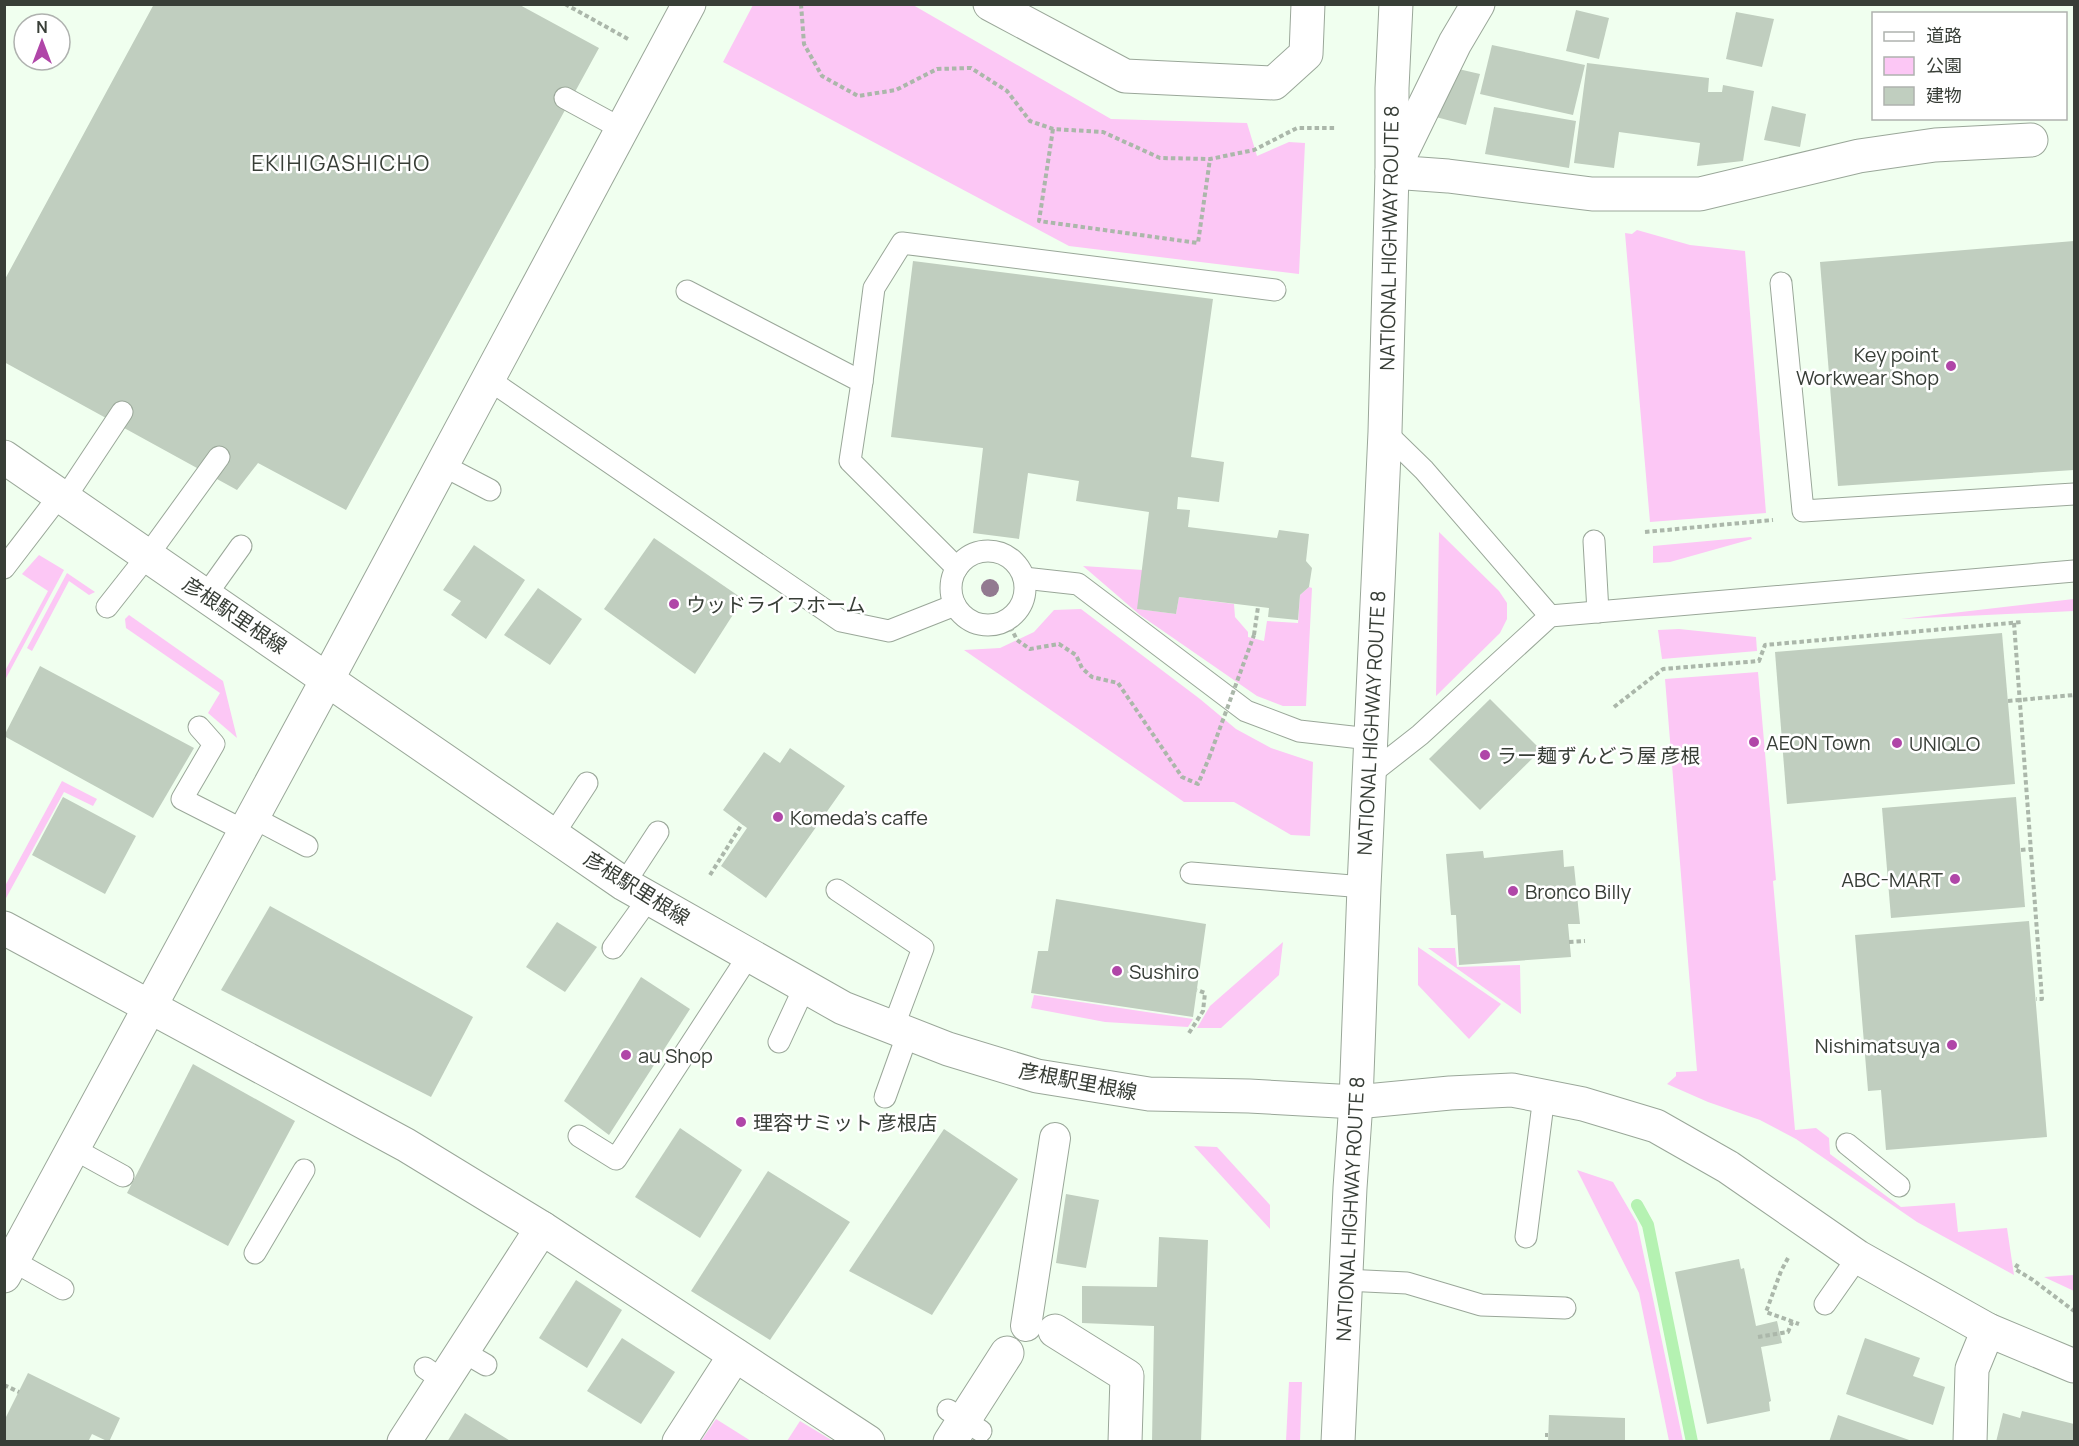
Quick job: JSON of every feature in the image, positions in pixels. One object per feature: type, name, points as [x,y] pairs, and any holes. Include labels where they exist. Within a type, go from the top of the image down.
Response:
[{"type":"main road","points":[[7,1271],[151,1008],[689,4]]},
{"type":"main road","points":[[990,4],[1125,76],[1178,69],[1274,83],[1306,54],[1308,4]]},
{"type":"main road","name":"NATIONAL HIGHWAY ROUTE 8","points":[[1338,1442],[1356,1102],[1385,432],[1392,88],[1396,4]]},
{"type":"main road","points":[[1478,4],[1455,43],[1392,172],[1448,176],[1592,194],[1700,194],[1859,156],[1935,145],[2031,140]]},
{"type":"main road","name":"彦根駅里根線","points":[[4,457],[637,891],[843,1008],[948,1049],[1036,1076],[1149,1094],[1249,1096],[1356,1102],[1512,1090],[1583,1104],[1656,1126],[1728,1167],[1858,1257],[1988,1330],[2074,1366]]},
{"type":"main road","points":[[4,928],[49,963],[151,1008],[406,1145],[449,1158],[735,1355],[868,1442]]},
{"type":"main road","points":[[404,1442],[434,1374],[474,1358],[488,1291],[533,1214]]},
{"type":"main road","points":[[1041,1328],[1127,1376],[1125,1442]]},
{"type":"main road","points":[[1970,1442],[1972,1369],[1988,1330]]},
{"type":"main road","points":[[960,1426],[1007,1353]]},
{"type":"main road","points":[[679,1442],[735,1355]]},
{"type":"street","points":[[1041,1328],[1055,1138]]},
{"type":"lane","points":[[565,98],[622,129]]},
{"type":"lane","points":[[957,568],[850,461],[874,288],[902,243],[1275,290]]},
{"type":"lane","points":[[1780,283],[1803,511],[2074,494]]},
{"type":"lane","points":[[687,291],[862,382]]},
{"type":"lane","points":[[488,379],[841,621],[890,631],[955,605]]},
{"type":"lane","points":[[4,568],[63,497],[122,412]]},
{"type":"lane","points":[[1385,432],[1424,470],[1550,616]]},
{"type":"lane","points":[[107,607],[219,457]]},
{"type":"lane","points":[[442,465],[490,490]]},
{"type":"lane","points":[[1594,541],[1598,612]]},
{"type":"lane","points":[[206,595],[241,546]]},
{"type":"lane","points":[[987,551],[1000,553],[1019,567],[1026,590],[1017,612],[1007,620],[996,624],[978,623],[962,615],[955,605],[951,592],[952,580],[957,568],[970,556],[987,551]]},
{"type":"lane","points":[[1369,775],[1420,735],[1550,616],[2074,571]]},
{"type":"lane","points":[[1024,578],[1078,584],[1246,711],[1299,731],[1370,739]]},
{"type":"lane","points":[[199,727],[214,744],[182,799],[307,846]]},
{"type":"lane","points":[[553,835],[587,783]]},
{"type":"lane","points":[[613,948],[658,832]]},
{"type":"lane","points":[[1191,873],[1364,887]]},
{"type":"lane","points":[[837,891],[923,948],[885,1097]]},
{"type":"lane","points":[[579,1136],[616,1159],[749,955]]},
{"type":"lane","points":[[779,1042],[805,986]]},
{"type":"lane","points":[[1526,1237],[1544,1096]]},
{"type":"lane","points":[[1847,1144],[1899,1186]]},
{"type":"lane","points":[[74,1149],[123,1176]]},
{"type":"lane","points":[[255,1253],[304,1170]]},
{"type":"lane","points":[[1825,1304],[1858,1257]]},
{"type":"lane","points":[[7,1271],[63,1288]]},
{"type":"lane","points":[[1346,1280],[1407,1283],[1481,1305],[1565,1308]]},
{"type":"path","points":[[565,4],[631,41]]},
{"type":"path","points":[[801,4],[804,44],[822,76],[858,96],[896,90],[937,69],[971,68],[1007,91],[1030,121],[1053,129],[1103,132],[1160,158],[1210,159],[1254,150],[1297,128],[1335,128]]},
{"type":"path","points":[[1053,129],[1039,221],[1198,243],[1210,159]]},
{"type":"path","points":[[1645,532],[1767,522]]},
{"type":"path","points":[[1007,620],[1017,640],[1030,649],[1059,644],[1076,655],[1082,668],[1092,677],[1118,683],[1182,777],[1198,784],[1254,635],[1258,607]]},
{"type":"path","points":[[1614,707],[1663,669],[1759,662],[1765,645],[2022,622]]},
{"type":"path","points":[[2014,623],[2042,999],[2036,999]]},
{"type":"path","points":[[2008,701],[2074,695]]},
{"type":"path","points":[[710,875],[742,824]]},
{"type":"path","points":[[2021,850],[2032,849]]},
{"type":"path","points":[[1569,942],[1585,941]]},
{"type":"path","points":[[1189,1033],[1203,1011],[1205,993],[1197,990]]},
{"type":"path","points":[[1788,1258],[1780,1271],[1766,1312],[1803,1325]]},
{"type":"path","points":[[2018,1264],[2015,1269],[2074,1311]]},
{"type":"path","points":[[1758,1337],[1788,1332],[1792,1322]]},
{"type":"path","points":[[4,1385],[19,1392]]},
{"type":"green space","points":[[753,5],[913,5],[1111,119],[1247,123],[1257,156],[1289,142],[1305,143],[1299,274],[1069,246],[723,62]]},
{"type":"green space","points":[[1637,230],[1690,245],[1745,251],[1766,513],[1650,522],[1625,233],[1632,234]]},
{"type":"green space","points":[[1439,532],[1499,591],[1507,603],[1507,619],[1500,633],[1436,696]]},
{"type":"green space","points":[[1751,537],[1752,539],[1670,562],[1653,563],[1653,546]]},
{"type":"green space","points":[[39,555],[64,570],[5,680],[5,671],[48,591],[22,574]]},
{"type":"green space","points":[[1083,566],[1143,570],[1138,609],[1176,614],[1179,597],[1234,604],[1235,617],[1248,632],[1248,637],[1264,641],[1267,621],[1298,623],[1300,595],[1309,587],[1312,588],[1306,706],[1283,706],[1257,696],[1140,615]]},
{"type":"green space","points":[[67,573],[95,592],[89,595],[69,581],[32,651],[27,648]]},
{"type":"green space","points":[[2074,599],[2074,611],[1901,619]]},
{"type":"green space","points":[[1081,609],[1236,729],[1271,748],[1313,762],[1310,836],[1291,835],[1234,802],[1184,802],[964,650],[1000,648],[1034,632],[1054,610]]},
{"type":"green space","points":[[129,615],[223,681],[237,738],[208,713],[220,693],[126,628],[125,619]]},
{"type":"green space","points":[[1679,629],[1756,637],[1757,651],[1662,659],[1658,630]]},
{"type":"green space","points":[[1758,672],[1776,880],[1773,881],[1795,1130],[1816,1128],[1829,1138],[1830,1154],[1901,1207],[1955,1203],[1958,1232],[2007,1228],[2014,1275],[1917,1222],[1796,1139],[1760,1120],[1708,1102],[1667,1084],[1676,1076],[1676,1072],[1697,1071],[1665,679]]},
{"type":"green space","points":[[62,781],[97,799],[93,806],[64,792],[5,900],[5,886]]},
{"type":"green space","points":[[1283,942],[1279,975],[1221,1028],[1197,1028],[1210,1006]]},
{"type":"green space","points":[[1418,947],[1501,1004],[1469,1039],[1418,985]]},
{"type":"green space","points":[[1428,948],[1455,948],[1457,967],[1520,965],[1521,1014]]},
{"type":"green space","points":[[1034,995],[1193,1019],[1188,1027],[1105,1022],[1031,1008]]},
{"type":"green space","points":[[1194,1146],[1217,1147],[1270,1205],[1270,1229]]},
{"type":"green space","points":[[1577,1170],[1613,1182],[1637,1223],[1683,1441],[1669,1441],[1639,1293]]},
{"type":"green space","points":[[2074,1275],[2074,1291],[2044,1277]]},
{"type":"green space","points":[[1289,1382],[1302,1382],[1300,1441],[1286,1441]]},
{"type":"green space","points":[[716,1419],[751,1441],[701,1441]]},
{"type":"green space","points":[[800,1421],[833,1441],[787,1441]]},
{"type":"building","points":[[154,4],[518,4],[599,48],[346,510],[258,463],[237,490],[4,362],[4,281]]},
{"type":"building","points":[[1576,10],[1609,18],[1599,59],[1566,51]]},
{"type":"building","points":[[1736,12],[1774,19],[1762,67],[1726,59]]},
{"type":"building","points":[[1492,45],[1585,65],[1573,115],[1480,94]]},
{"type":"building","points":[[1587,63],[1709,78],[1708,92],[1722,92],[1723,85],[1754,91],[1743,161],[1697,166],[1700,143],[1619,132],[1614,168],[1574,163]]},
{"type":"building","points":[[1454,68],[1480,74],[1466,125],[1436,117]]},
{"type":"building","points":[[1772,106],[1806,114],[1800,147],[1764,140]]},
{"type":"building","points":[[1494,107],[1576,121],[1569,168],[1485,154]]},
{"type":"building","name":"Key point Workwear Shop","points":[[2074,241],[2074,470],[1838,486],[1820,262]]},
{"type":"building","points":[[913,261],[1213,299],[1191,457],[1224,462],[1219,502],[1178,497],[1177,509],[1190,510],[1188,527],[1277,538],[1279,530],[1309,534],[1306,561],[1312,568],[1309,587],[1300,595],[1298,620],[1268,617],[1269,608],[1179,597],[1176,614],[1137,609],[1149,512],[1076,501],[1079,481],[1028,473],[1019,539],[973,533],[983,448],[891,437]]},
{"type":"building","name":"ウッドライフホーム","points":[[654,538],[743,599],[695,674],[604,609]]},
{"type":"building","points":[[474,545],[525,580],[486,639],[451,615],[461,601],[443,590]]},
{"type":"building","points":[[538,588],[582,619],[550,665],[504,635]]},
{"type":"building","name":"UNIQLO","points":[[2002,633],[2015,784],[1787,804],[1775,652]]},
{"type":"building","points":[[40,666],[194,748],[153,818],[4,736]]},
{"type":"building","name":"ラー麺ずんどう屋 彦根","points":[[1490,699],[1541,750],[1480,810],[1429,759]]},
{"type":"building","name":"Komeda's caffe","points":[[790,748],[845,786],[766,898],[721,866],[747,828],[723,810],[764,752],[780,763]]},
{"type":"building","points":[[63,797],[136,836],[105,894],[32,855]]},
{"type":"building","name":"ABC-MART","points":[[2016,797],[2025,907],[1891,918],[1882,808]]},
{"type":"building","name":"Bronco Billy","points":[[1563,850],[1564,867],[1574,866],[1580,924],[1568,924],[1571,957],[1459,965],[1456,915],[1451,915],[1446,854],[1483,851],[1484,858]]},
{"type":"building","name":"Sushiro","points":[[1056,899],[1206,924],[1193,1017],[1031,993],[1038,951],[1048,951]]},
{"type":"building","points":[[270,906],[473,1017],[431,1097],[221,990]]},
{"type":"building","name":"Nishimatsuya","points":[[2029,921],[2047,1137],[1886,1150],[1881,1090],[1868,1091],[1855,935]]},
{"type":"building","points":[[557,922],[597,947],[565,992],[526,967]]},
{"type":"building","name":"au Shop","points":[[641,977],[690,1009],[609,1135],[564,1101]]},
{"type":"building","points":[[193,1064],[295,1121],[228,1246],[127,1193]]},
{"type":"building","points":[[680,1128],[742,1170],[700,1238],[635,1197]]},
{"type":"building","points":[[944,1129],[1018,1179],[932,1315],[849,1271]]},
{"type":"building","points":[[768,1171],[850,1222],[770,1340],[691,1291]]},
{"type":"building","points":[[1066,1194],[1099,1200],[1086,1268],[1056,1263]]},
{"type":"building","points":[[1159,1237],[1208,1240],[1201,1442],[1152,1442],[1154,1326],[1082,1323],[1082,1286],[1157,1287]]},
{"type":"building","points":[[1739,1259],[1741,1269],[1744,1268],[1756,1326],[1777,1321],[1782,1343],[1761,1347],[1771,1401],[1769,1402],[1770,1411],[1707,1424],[1675,1272]]},
{"type":"building","points":[[576,1280],[622,1310],[587,1368],[539,1338]]},
{"type":"building","points":[[622,1338],[675,1372],[641,1424],[587,1391]]},
{"type":"building","points":[[1865,1338],[1920,1358],[1913,1376],[1945,1387],[1933,1425],[1846,1394]]},
{"type":"building","points":[[28,1373],[120,1418],[109,1442],[92,1434],[88,1442],[4,1442],[4,1421]]},
{"type":"building","points":[[2022,1411],[2074,1424],[2074,1442],[1996,1442],[2003,1413],[2020,1418]]},
{"type":"building","points":[[465,1413],[512,1442],[447,1442]]},
{"type":"building","points":[[1549,1415],[1625,1418],[1625,1442],[1548,1442]]},
{"type":"building","points":[[1838,1415],[1912,1441],[1912,1442],[1829,1442]]},
{"type":"waterway","points":[[1637,1205],[1648,1225],[1692,1442]]},
{"type":"place","name":"Key point Workwear Shop","points":[[1951,366]]},
{"type":"place","name":"ウッドライフホーム","points":[[674,604]]},
{"type":"place","name":"AEON Town","points":[[1754,742]]},
{"type":"place","name":"UNIQLO","points":[[1897,743]]},
{"type":"place","name":"ラー麺ずんどう屋 彦根","points":[[1485,755]]},
{"type":"place","name":"Komeda's caffe","points":[[778,817]]},
{"type":"place","name":"ABC-MART","points":[[1955,879]]},
{"type":"place","name":"Bronco Billy","points":[[1513,891]]},
{"type":"place","name":"Sushiro","points":[[1117,971]]},
{"type":"place","name":"Nishimatsuya","points":[[1952,1045]]},
{"type":"place","name":"au Shop","points":[[626,1055]]},
{"type":"place","name":"理容サミット 彦根店","points":[[741,1122]]},
{"type":"district","name":"EKIHIGASHICHO","points":[[341,163]]}]
